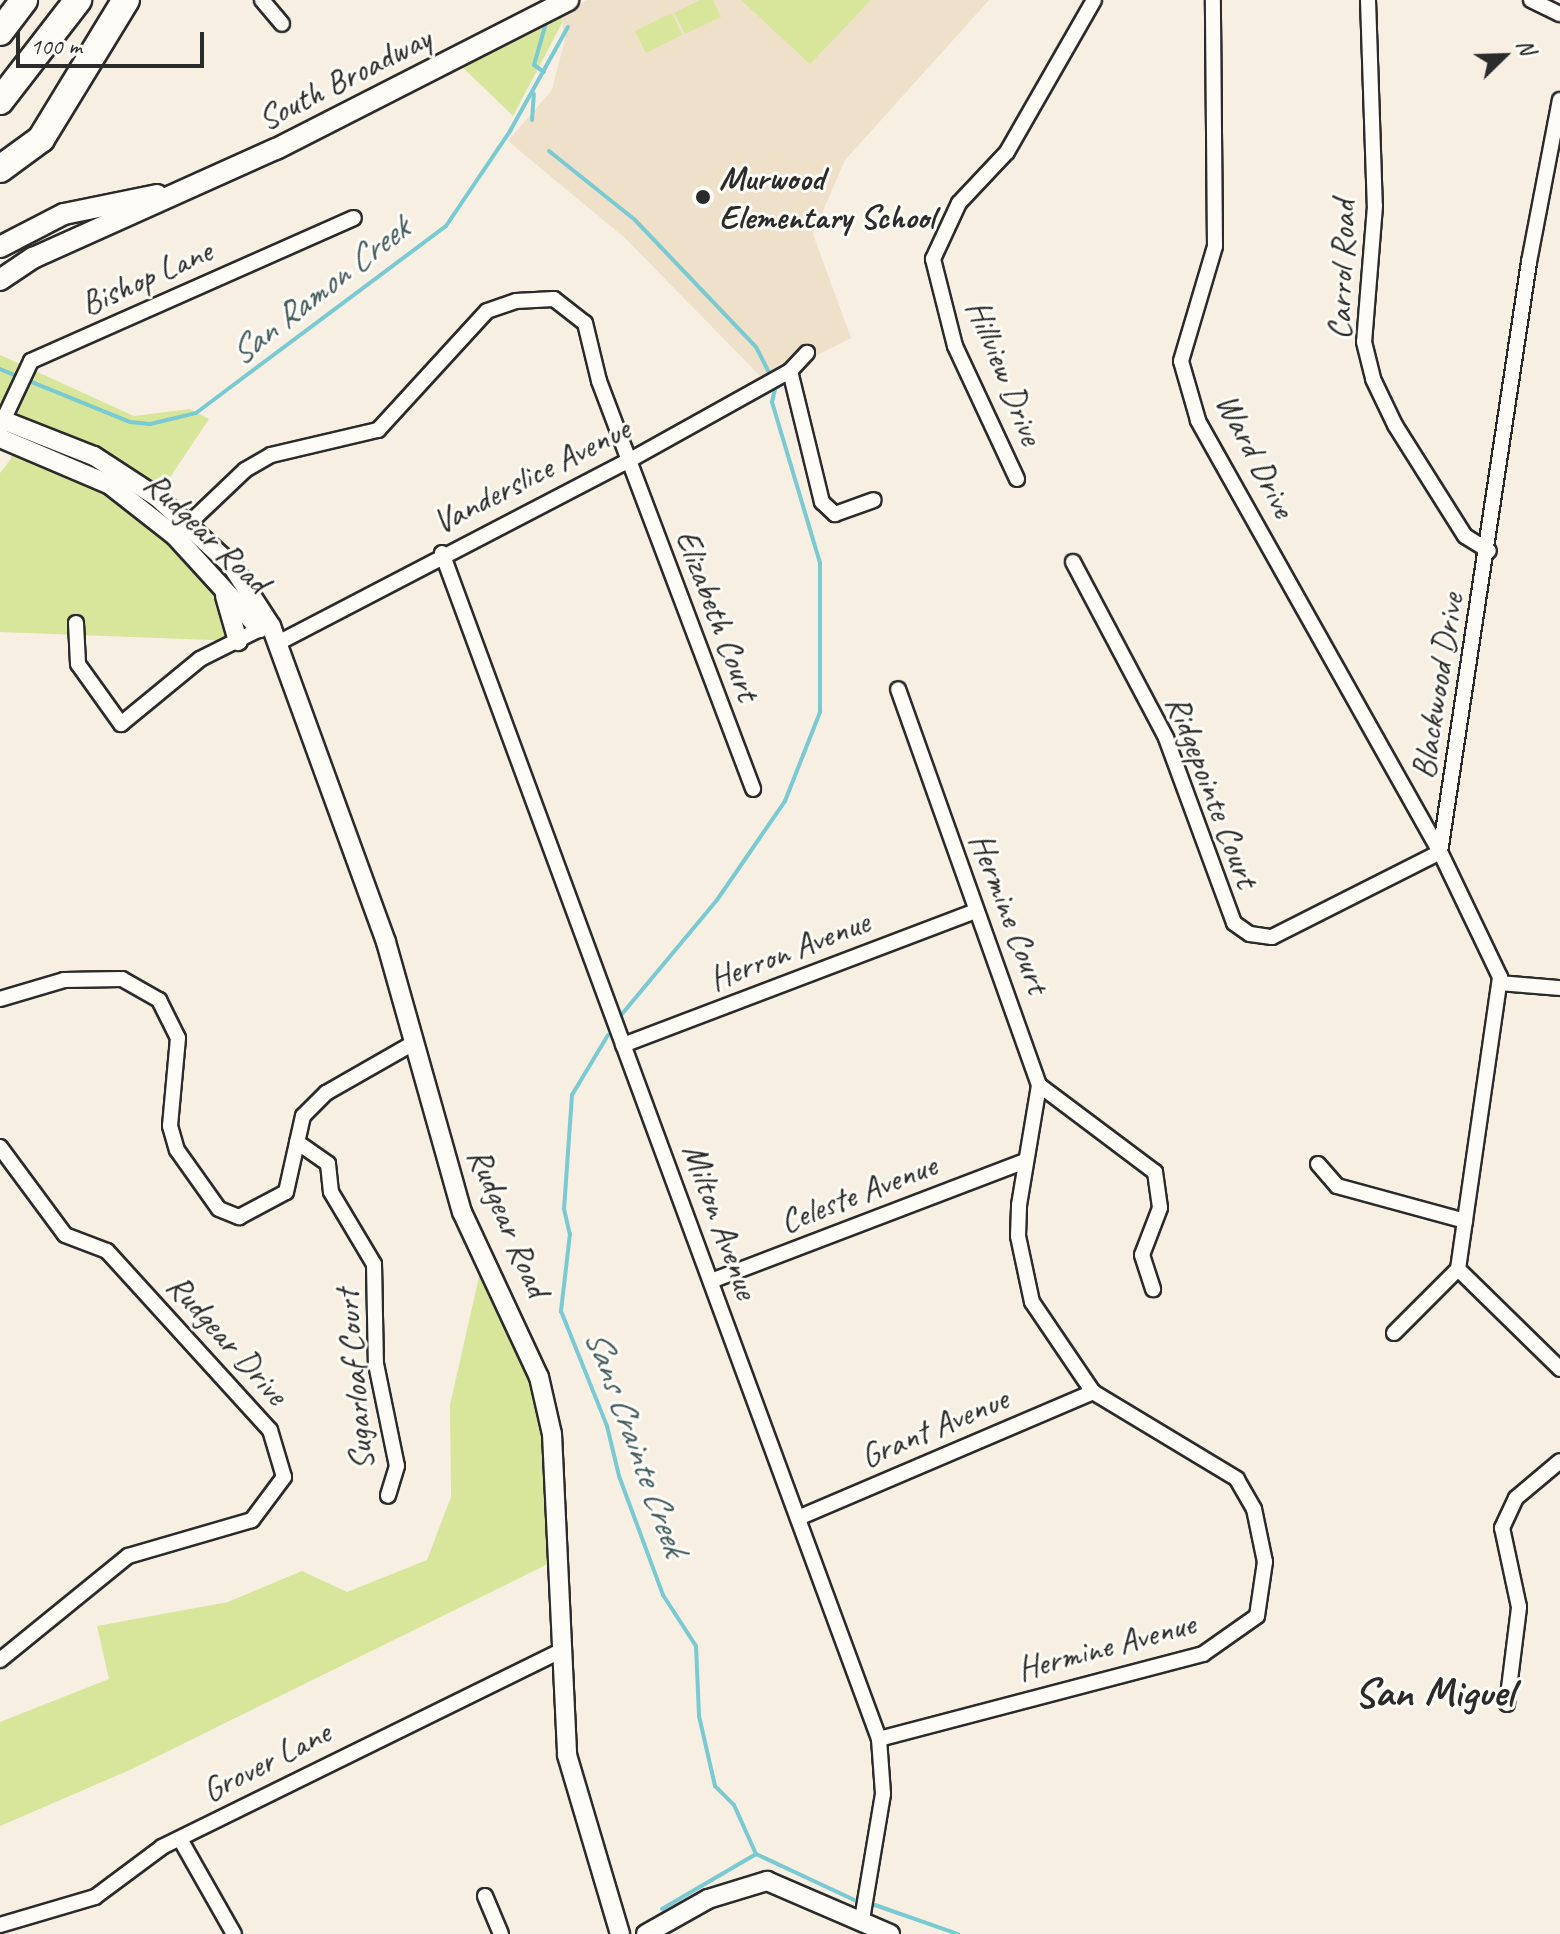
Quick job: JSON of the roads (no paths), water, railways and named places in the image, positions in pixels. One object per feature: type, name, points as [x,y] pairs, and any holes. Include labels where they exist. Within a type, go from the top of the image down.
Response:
[{"type":"highway","points":[[0,32],[24,0]]},
{"type":"highway","points":[[0,101],[78,0]]},
{"type":"highway","points":[[0,169],[41,139],[126,0]]},
{"type":"main road","name":"South Broadway","points":[[0,280],[33,258],[189,188],[568,0]]},
{"type":"main road","name":"South Broadway","points":[[0,247],[64,214],[189,188]]},
{"type":"street","points":[[262,0],[282,24]]},
{"type":"street","name":"Hillview Drive","points":[[1017,479],[955,346],[933,259],[959,203],[1007,152],[1094,0]]},
{"type":"street","name":"Ward Drive","points":[[1213,0],[1215,246],[1181,361],[1198,420],[1440,852]]},
{"type":"street","name":"Carrol Road","points":[[1368,0],[1375,247],[1364,342],[1373,379],[1395,425],[1465,536],[1489,551]]},
{"type":"street","points":[[1531,0],[1560,14]]},
{"type":"street","name":"Blackwood Drive","points":[[1440,852],[1489,551],[1529,262],[1560,100]]},
{"type":"street","name":"Bishop Lane","points":[[1,426],[24,366],[354,218]]},
{"type":"street","name":"Elizabeth Court","points":[[181,531],[245,470],[271,455],[378,430],[469,325],[516,301],[554,299],[585,323],[599,381],[753,789]]},
{"type":"street","name":"Vanderslice Avenue","points":[[276,644],[442,553],[630,460],[790,371],[807,353]]},
{"type":"street","points":[[790,371],[822,502],[835,514],[874,500]]},
{"type":"street","name":"Rudgear Road","points":[[1,426],[110,485],[232,566],[276,644],[386,942],[410,1045],[462,1212],[539,1377],[552,1434],[567,1755],[620,1934]]},
{"type":"street","name":"Rudgear Road","points":[[181,531],[219,582],[276,644]]},
{"type":"street","name":"Milton Avenue","points":[[442,553],[879,1739],[884,1783],[862,1920]]},
{"type":"street","name":"Ridgepointe Court","points":[[1073,562],[1166,738],[1234,923],[1250,934],[1272,937],[1440,852]]},
{"type":"street","points":[[219,582],[237,619],[238,641]]},
{"type":"street","points":[[76,623],[78,664],[121,724],[200,659],[260,629]]},
{"type":"street","name":"Hermine Court","points":[[898,689],[1039,1085]]},
{"type":"street","points":[[1394,1333],[1458,1269],[1500,983],[1496,959],[1440,852]]},
{"type":"street","name":"Herron Avenue","points":[[623,1045],[976,911]]},
{"type":"street","points":[[0,999],[64,980],[122,979],[159,1000],[178,1038],[170,1126],[177,1150],[219,1209],[239,1217],[286,1192],[303,1116],[326,1093],[410,1045]]},
{"type":"street","points":[[1500,983],[1560,988]]},
{"type":"street","points":[[1025,1161],[1039,1085],[1155,1172],[1160,1208],[1142,1255],[1153,1289]]},
{"type":"street","name":"Sugarloaf Court","points":[[297,1142],[328,1164],[331,1192],[374,1264],[376,1364],[397,1466],[388,1496]]},
{"type":"street","name":"Rudgear Drive","points":[[0,1660],[128,1556],[252,1520],[284,1477],[270,1430],[107,1251],[65,1235],[2,1157]]},
{"type":"street","name":"Celeste Avenue","points":[[711,1281],[1025,1161]]},
{"type":"street","name":"Hermine Avenue","points":[[879,1739],[1188,1660],[1221,1646],[1257,1616],[1263,1544],[1242,1485],[1224,1467],[1093,1392],[1032,1302],[1018,1236],[1025,1161]]},
{"type":"street","points":[[1318,1164],[1337,1186],[1361,1196],[1465,1221]]},
{"type":"street","points":[[1458,1269],[1560,1369]]},
{"type":"street","name":"Grant Avenue","points":[[798,1518],[1093,1392]]},
{"type":"street","points":[[1507,1704],[1519,1607],[1501,1538],[1505,1513],[1560,1461]]},
{"type":"street","name":"Grover Lane","points":[[0,1925],[95,1897],[180,1839],[561,1651]]},
{"type":"street","points":[[180,1839],[234,1934]]},
{"type":"street","points":[[646,1934],[708,1899],[767,1881],[890,1934]]},
{"type":"street","points":[[485,1896],[501,1934]]},
{"type":"waterway","name":"San Ramon Creek","points":[[544,72],[534,65],[546,23]]},
{"type":"waterway","name":"San Ramon Creek","points":[[0,369],[130,422],[150,424],[196,413],[446,226],[510,131],[568,27]]},
{"type":"waterway","name":"Sans Crainte Creek","points":[[532,120],[534,94]]},
{"type":"waterway","name":"Sans Crainte Creek","points":[[549,151],[635,220],[756,347],[769,372]]},
{"type":"waterway","name":"Sans Crainte Creek","points":[[622,1014],[717,900],[785,801],[820,712],[820,563],[772,402],[775,389]]},
{"type":"waterway","name":"Sans Crainte Creek","points":[[608,1035],[572,1095],[564,1209],[570,1234],[561,1311],[607,1426],[619,1476],[663,1595],[696,1646],[699,1716],[715,1786],[734,1805],[756,1854],[854,1900]]},
{"type":"waterway","name":"Sans Crainte Creek","points":[[662,1909],[756,1854]]},
{"type":"waterway","name":"Sans Crainte Creek","points":[[875,1905],[958,1934]]},
{"type":"place","name":"Murwood Elementary School","points":[[703,197]]},
{"type":"district","name":"San Miguel","points":[[1434,1693]]}]
